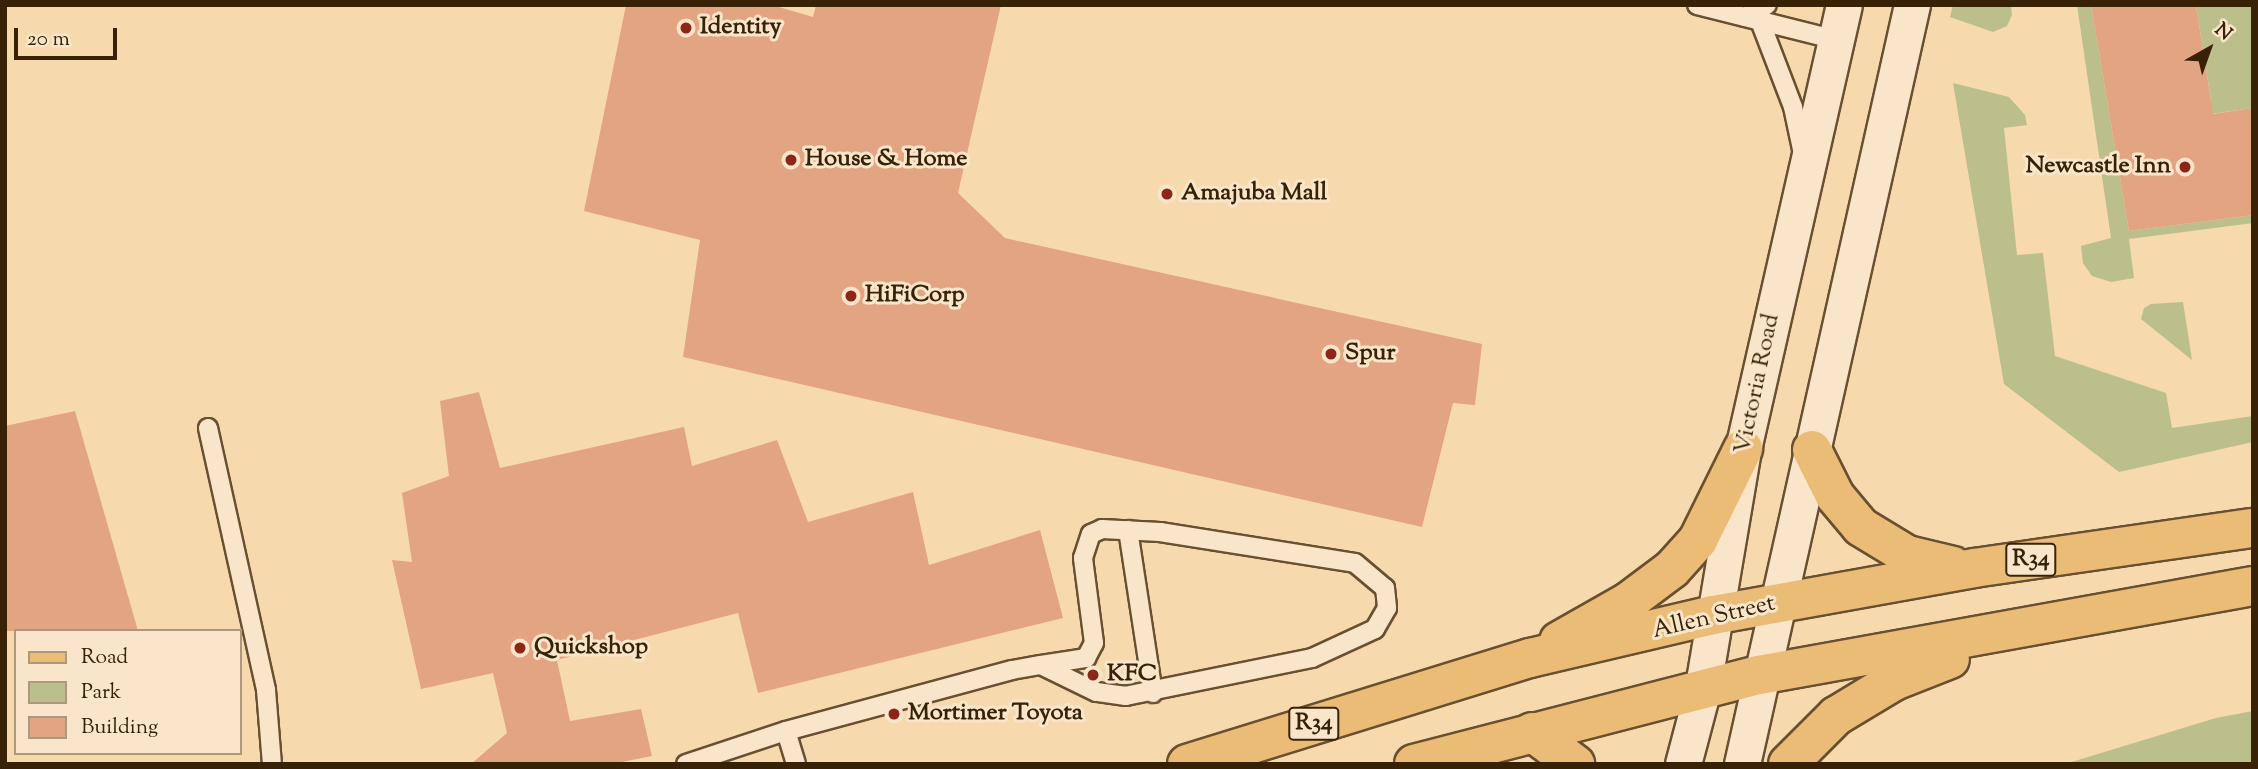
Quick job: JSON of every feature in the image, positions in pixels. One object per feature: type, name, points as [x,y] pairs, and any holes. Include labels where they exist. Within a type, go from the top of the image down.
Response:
[{"type":"main road","points":[[1530,658],[1628,602],[1672,569],[1698,540],[1743,449]]},
{"type":"main road","points":[[1812,450],[1835,496],[1861,527],[1907,555],[1974,568]]},
{"type":"main road","name":"Allen Street","points":[[1187,764],[1530,658],[1713,615],[1974,568],[2253,528]]},
{"type":"main road","points":[[1414,764],[1532,732],[1702,692],[1759,675],[2024,629],[2112,608],[2253,586]]},
{"type":"main road","points":[[1788,764],[1836,716],[1894,681],[2024,629]]},
{"type":"main road","points":[[1532,732],[1575,764]]},
{"type":"street","name":"Victoria Road","points":[[1683,764],[1702,692],[1743,449],[1844,5]]},
{"type":"street","points":[[1742,764],[1759,675],[1912,5]]},
{"type":"lane","points":[[1697,5],[1757,15],[1836,40]]},
{"type":"lane","points":[[1757,15],[1793,107],[1806,171]]},
{"type":"lane","points":[[208,428],[266,690],[272,764]]},
{"type":"lane","points":[[686,764],[786,731],[1041,665],[1086,658],[1092,651],[1086,543],[1091,534],[1102,529],[1128,530],[1355,563],[1385,588],[1387,608],[1375,629],[1312,658],[1153,692],[1096,692],[1041,665]]},
{"type":"lane","points":[[1128,530],[1153,692]]},
{"type":"lane","points":[[786,731],[796,764]]},
{"type":"green space","points":[[1953,5],[2011,5],[2012,15],[2007,26],[1993,32],[1950,17]]},
{"type":"green space","points":[[2077,5],[2091,5],[2129,231],[2253,215],[2253,223],[2129,239],[2134,278],[2111,282],[2092,276],[2083,263],[2081,246],[2111,238]]},
{"type":"green space","points":[[2196,5],[2253,5],[2253,108],[2182,118],[2211,100]]},
{"type":"green space","points":[[1953,83],[2009,97],[2025,115],[2027,125],[2004,128],[2017,255],[2043,253],[2055,356],[2166,393],[2172,428],[2253,416],[2253,442],[2119,472],[2004,384]]},
{"type":"green space","points":[[2183,302],[2192,360],[2141,319],[2144,308],[2151,304]]},
{"type":"green space","points":[[2253,711],[2253,764],[2065,764],[2216,718]]},
{"type":"building","points":[[626,5],[772,5],[813,17],[816,5],[1001,5],[958,193],[1005,238],[1482,344],[1475,405],[1453,403],[1422,527],[683,357],[700,240],[584,211]]},
{"type":"building","name":"Newcastle Inn","points":[[2091,5],[2196,5],[2213,114],[2253,108],[2253,215],[2129,231]]},
{"type":"building","points":[[479,392],[500,468],[684,427],[692,466],[777,440],[808,522],[913,492],[929,565],[1040,530],[1063,618],[758,693],[738,613],[557,660],[570,721],[641,709],[652,756],[612,764],[471,764],[507,733],[493,673],[421,689],[392,560],[412,562],[402,493],[449,476],[440,401]]},
{"type":"building","points":[[75,411],[137,629],[5,631],[5,426]]},
{"type":"place","name":"Identity","points":[[686,28]]},
{"type":"place","name":"House & Home","points":[[791,160]]},
{"type":"place","name":"Newcastle Inn","points":[[2185,167]]},
{"type":"place","name":"Amajuba Mall","points":[[1167,194]]},
{"type":"place","name":"HiFiCorp","points":[[851,296]]},
{"type":"place","name":"Spur","points":[[1331,354]]},
{"type":"place","name":"Quickshop","points":[[520,648]]},
{"type":"place","name":"KFC","points":[[1093,675]]},
{"type":"place","name":"Mortimer Toyota","points":[[894,714]]}]
